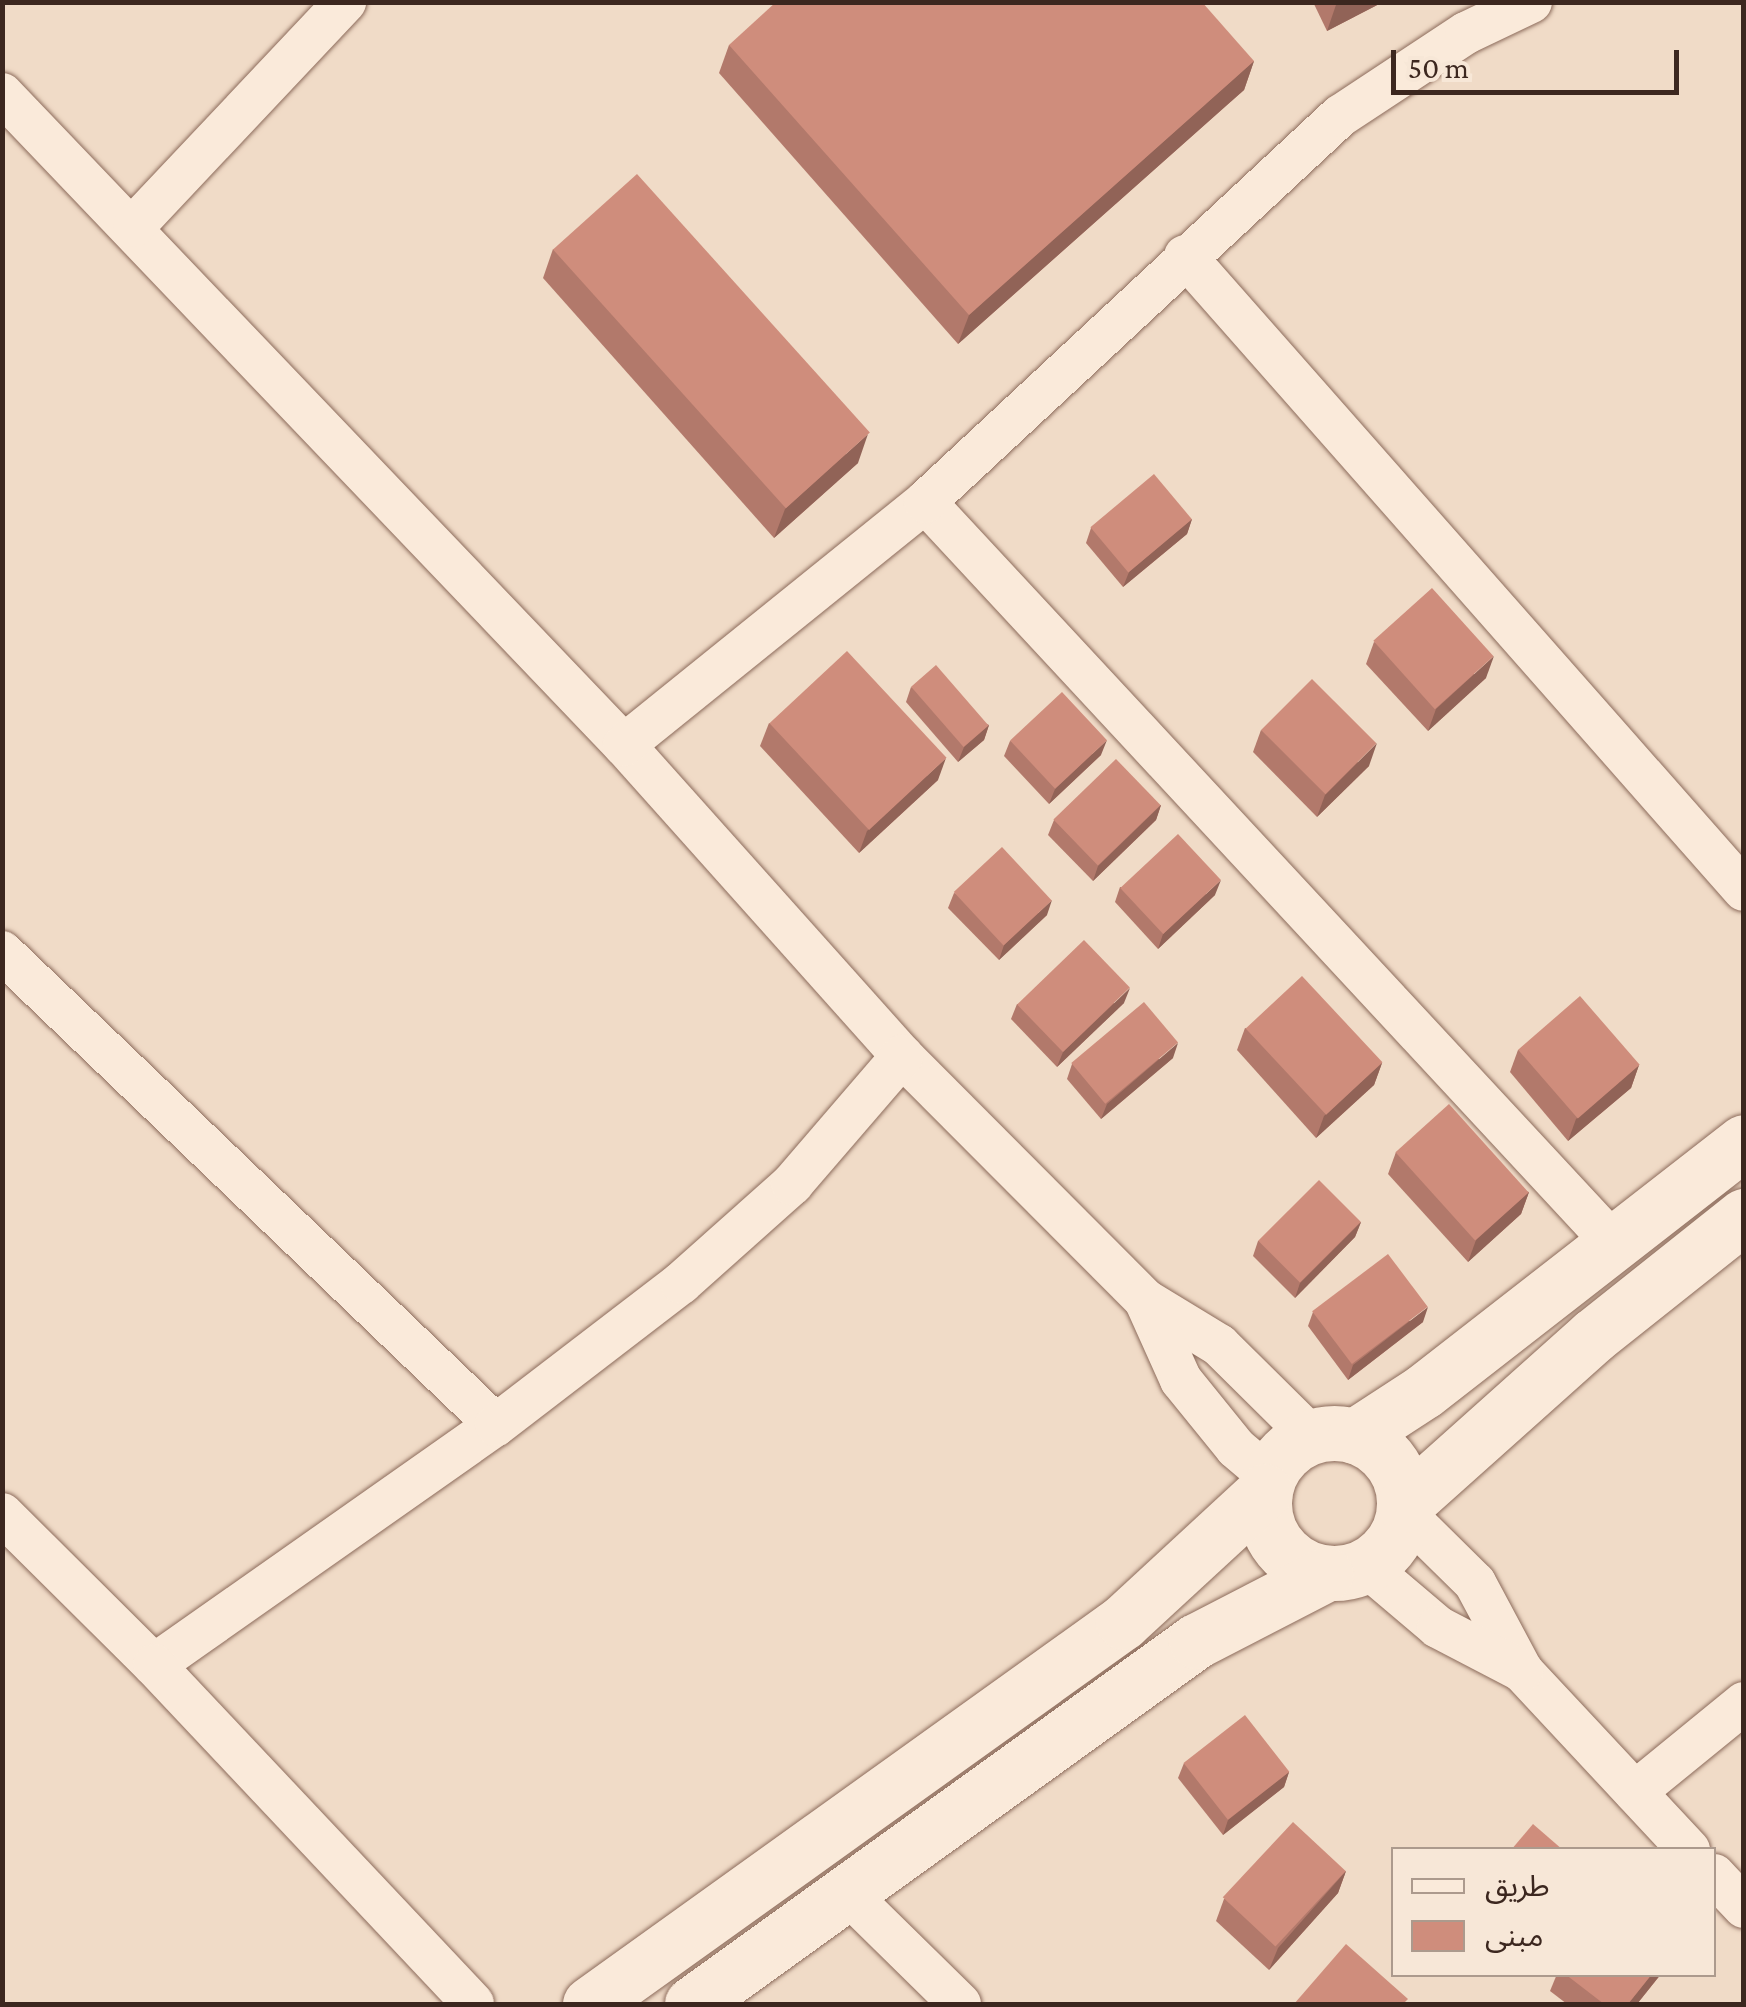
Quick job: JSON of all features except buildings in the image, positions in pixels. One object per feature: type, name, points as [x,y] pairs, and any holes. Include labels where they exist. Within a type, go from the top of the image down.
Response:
[{"type":"street","points":[[134,226],[345,2]]},
{"type":"street","points":[[624,746],[926,502],[1340,116],[1466,33],[1531,2]]},
{"type":"street","points":[[2,94],[134,226],[624,746],[902,1056],[1144,1300],[1219,1345],[1333,1436],[1391,1462],[1404,1508],[1474,1582],[1522,1671],[1686,1847]]},
{"type":"street","points":[[1186,256],[1744,890]]},
{"type":"street","points":[[926,502],[1613,1243]]},
{"type":"street","points":[[2,952],[496,1425]]},
{"type":"street","points":[[154,1665],[496,1425],[681,1283],[792,1184],[902,1056]]},
{"type":"street","points":[[590,2004],[1123,1622],[1267,1484],[1279,1459],[1424,1391],[1744,1142]]},
{"type":"street","points":[[692,2004],[1196,1641],[1346,1570],[1391,1543],[1404,1508],[1593,1336],[1744,1216]]},
{"type":"street","points":[[1144,1300],[1181,1380],[1267,1484],[1268,1529],[1290,1559],[1346,1570],[1438,1628],[1522,1671]]},
{"type":"street","points":[[2,1514],[154,1665],[473,2004]]},
{"type":"street","points":[[1635,1792],[1744,1704]]},
{"type":"street","points":[[1716,1877],[1744,1907]]},
{"type":"street","points":[[848,1894],[960,2004]]}]
